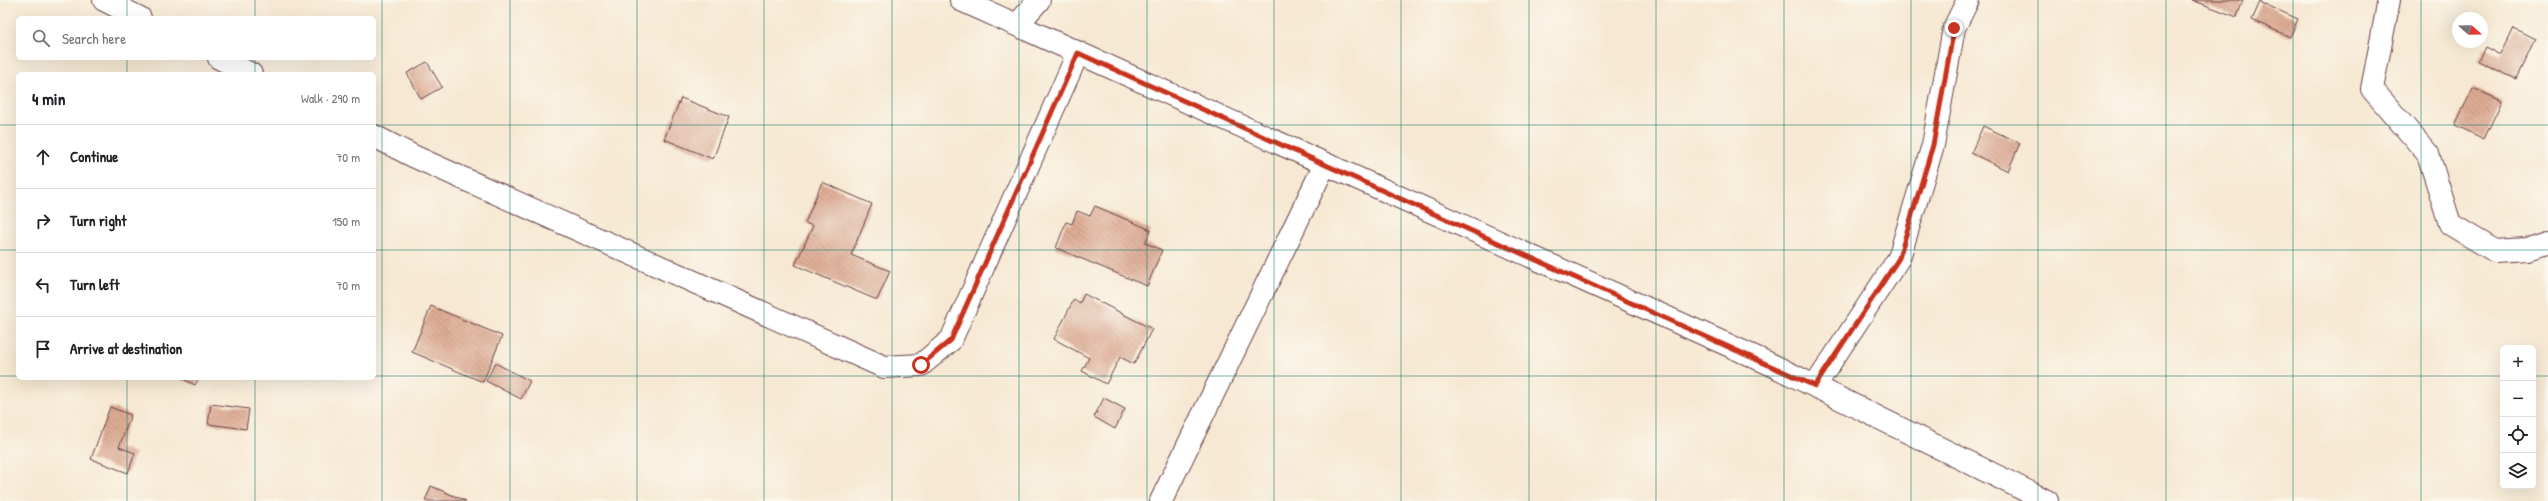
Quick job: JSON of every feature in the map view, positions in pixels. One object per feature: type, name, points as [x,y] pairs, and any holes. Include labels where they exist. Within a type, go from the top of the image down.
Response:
[{"type":"street","points":[[104,0],[136,16]]},
{"type":"street","points":[[960,0],[1815,386],[2047,501]]},
{"type":"street","points":[[1017,25],[1039,0]]},
{"type":"street","points":[[1815,386],[1899,258],[1933,145],[1954,28],[1968,0]]},
{"type":"street","points":[[2389,0],[2372,89],[2428,154],[2450,224],[2495,251],[2527,249],[2548,242]]},
{"type":"street","points":[[376,137],[413,156],[884,367],[921,365],[951,340],[1078,53]]},
{"type":"street","points":[[223,60],[247,72]]},
{"type":"street","points":[[1161,501],[1325,164]]},
{"type":"building","points":[[2192,0],[2243,0],[2237,17]]},
{"type":"building","points":[[2260,2],[2298,19],[2290,37],[2252,20]]},
{"type":"building","points":[[2513,28],[2535,39],[2516,79],[2478,61],[2484,48],[2500,55]]},
{"type":"building","points":[[427,62],[442,87],[421,99],[407,73]]},
{"type":"building","points":[[2473,88],[2502,101],[2484,139],[2455,125]]},
{"type":"building","points":[[681,98],[729,117],[713,159],[664,139]]},
{"type":"building","points":[[1983,126],[2020,143],[2008,171],[1971,153]]},
{"type":"building","points":[[822,182],[872,204],[851,255],[890,271],[877,300],[795,265],[813,226],[805,223]]},
{"type":"building","points":[[1095,206],[1151,230],[1145,243],[1162,250],[1147,286],[1056,248],[1066,222],[1072,224],[1077,211],[1090,216]]},
{"type":"building","points":[[1084,294],[1152,329],[1134,364],[1120,357],[1106,384],[1082,371],[1089,358],[1054,339],[1074,299],[1080,303]]},
{"type":"building","points":[[431,306],[502,336],[483,382],[412,352]]},
{"type":"building","points":[[495,363],[530,381],[521,399],[486,381]]},
{"type":"building","points":[[185,380],[198,380],[195,385]]},
{"type":"building","points":[[1104,398],[1125,409],[1115,429],[1094,417]]},
{"type":"building","points":[[211,404],[249,409],[246,429],[208,424]]},
{"type":"building","points":[[110,407],[131,415],[119,447],[135,453],[128,473],[91,459]]},
{"type":"building","points":[[431,486],[466,501],[425,501]]},
{"type":"route","points":[[921,365],[951,340],[1078,53],[1768,363],[1815,386],[1899,258],[1933,145],[1954,28]]}]
